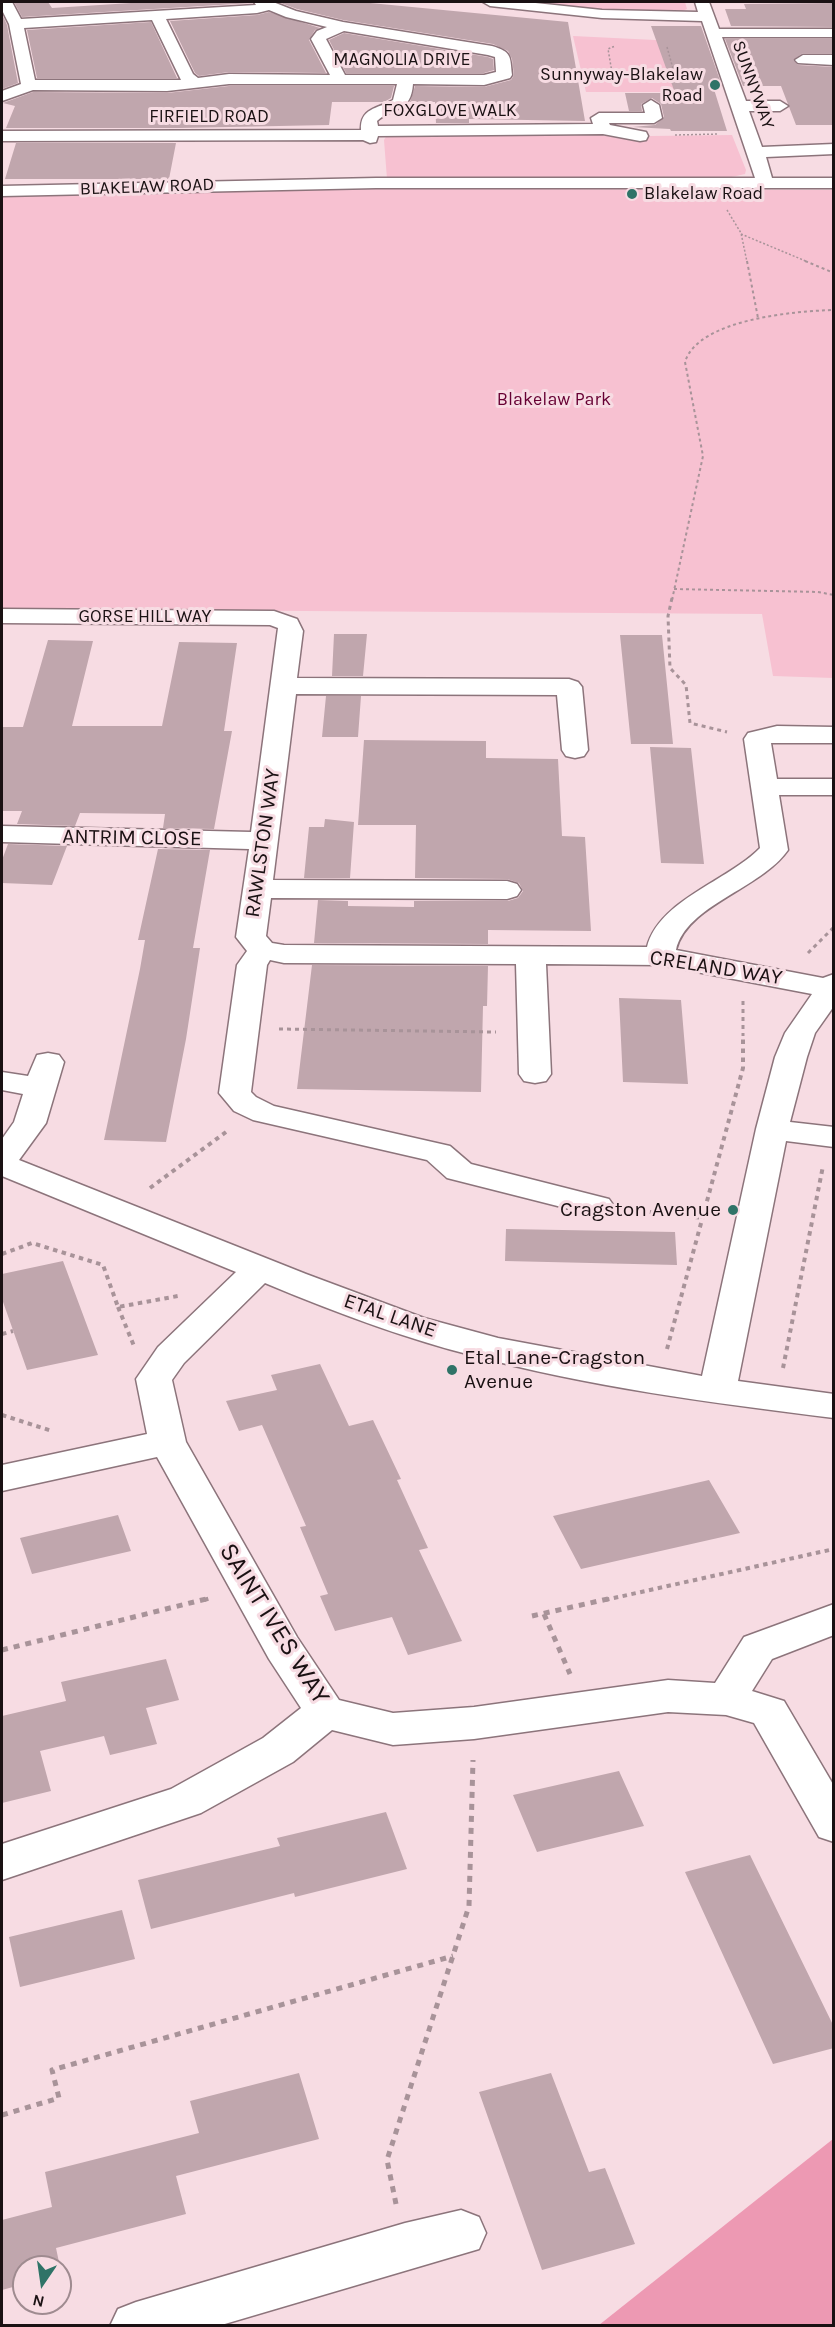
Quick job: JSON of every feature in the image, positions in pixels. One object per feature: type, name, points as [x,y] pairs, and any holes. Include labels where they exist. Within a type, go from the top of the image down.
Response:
[{"type":"street","points":[[490,2],[602,14],[704,9]]},
{"type":"street","points":[[32,85],[28,83],[8,12],[156,16],[257,9],[266,4]]},
{"type":"street","name":"MAGNOLIA DRIVE","points":[[5,94],[32,85],[167,86],[229,79],[484,80],[504,75],[505,72],[501,55],[492,51],[343,26],[304,17],[266,4]]},
{"type":"street","name":"SUNNYWAY","points":[[704,9],[740,106],[765,183]]},
{"type":"street","points":[[156,16],[186,76],[193,82]]},
{"type":"street","points":[[340,80],[318,39],[322,34],[343,26]]},
{"type":"street","points":[[713,33],[830,33],[834,48]]},
{"type":"street","points":[[802,60],[834,60]]},
{"type":"street","points":[[374,168],[369,120],[402,101],[405,96],[405,80]]},
{"type":"street","name":"FOXGLOVE WALK","points":[[370,133],[601,123],[654,118],[651,105]]},
{"type":"street","points":[[740,106],[780,106]]},
{"type":"street","name":"FOXGLOVE WALK","points":[[601,123],[640,136]]},
{"type":"street","name":"FIRFIELD ROAD","points":[[2,136],[209,142],[370,133]]},
{"type":"street","points":[[756,152],[834,149]]},
{"type":"street","name":"BLAKELAW ROAD","points":[[2,191],[374,168],[713,183],[834,183]]},
{"type":"street","name":"GORSE HILL WAY","points":[[2,616],[274,618],[288,624]]},
{"type":"street","name":"RAWLSTON WAY","points":[[245,1104],[236,1094],[252,965],[262,950],[251,938],[291,631],[288,624]]},
{"type":"street","points":[[284,686],[569,687],[575,750]]},
{"type":"street","points":[[660,956],[666,934],[688,912],[763,863],[774,850],[757,739],[777,734],[834,735]]},
{"type":"street","points":[[764,787],[834,787]]},
{"type":"street","name":"ANTRIM CLOSE","points":[[2,834],[264,842]]},
{"type":"street","points":[[257,889],[507,890]]},
{"type":"street","name":"CRELAND WAY","points":[[262,950],[284,954],[660,956],[832,986]]},
{"type":"street","points":[[531,956],[535,1074]]},
{"type":"street","points":[[717,1392],[772,1129],[791,1057],[800,1033],[832,986]]},
{"type":"street","points":[[2,1081],[44,1074],[30,1123],[2,1163]]},
{"type":"street","points":[[245,1104],[264,1113],[438,1153],[459,1171],[597,1206]]},
{"type":"street","points":[[772,1129],[831,1136]]},
{"type":"street","name":"ETAL LANE","points":[[2,1163],[81,1193],[260,1268],[375,1312],[472,1344],[605,1373],[717,1392],[834,1406]]},
{"type":"street","name":"SAINT IVES WAY","points":[[260,1268],[166,1362],[154,1379],[167,1442],[282,1648],[325,1712],[393,1729],[474,1723],[668,1696],[726,1699],[769,1712],[834,1825]]},
{"type":"street","points":[[2,1478],[167,1442]]},
{"type":"street","points":[[726,1699],[758,1648],[834,1619]]},
{"type":"street","points":[[2,1862],[186,1801],[278,1750],[325,1712]]},
{"type":"street","points":[[136,2325],[405,2246],[461,2233]]},
{"type":"path","points":[[614,84],[608,49],[615,46]]},
{"type":"path","points":[[667,47],[677,83]]},
{"type":"path","points":[[713,183],[741,233],[758,318]]},
{"type":"path","points":[[741,233],[834,273]]},
{"type":"path","points":[[757,739],[690,723],[686,685],[670,668],[668,616],[703,456],[685,362],[690,349],[704,339],[758,318],[790,312],[834,310]]},
{"type":"path","points":[[674,589],[818,592],[834,595]]},
{"type":"path","points":[[792,1372],[782,1371],[766,1357],[690,1345],[666,1353],[743,1068],[744,985],[753,972],[799,962],[834,927]]},
{"type":"path","points":[[244,1029],[533,1033]]},
{"type":"path","points":[[144,1193],[231,1128],[245,1104]]},
{"type":"path","points":[[782,1371],[831,1136]]},
{"type":"path","points":[[140,1184],[162,1193]]},
{"type":"path","points":[[597,1206],[703,1218]]},
{"type":"path","points":[[2,1254],[32,1243],[103,1265],[136,1351],[166,1362]]},
{"type":"path","points":[[118,1307],[188,1294]]},
{"type":"path","points":[[2,1334],[13,1331]]},
{"type":"path","points":[[532,1617],[834,1549]]},
{"type":"path","points":[[2,1650],[249,1588]]},
{"type":"path","points":[[544,1614],[584,1708]]},
{"type":"path","points":[[405,2246],[387,2160],[468,1906],[474,1723]]},
{"type":"path","points":[[2,2115],[59,2098],[52,2070],[453,1956]]},
{"type":"green space","points":[[544,2],[685,2],[687,9],[680,12],[601,10],[538,4]]},
{"type":"green space","points":[[573,36],[696,42],[702,51],[716,92],[586,92]]},
{"type":"green space","points":[[531,133],[596,134],[639,142],[650,136],[732,135],[746,170],[745,174],[723,179],[387,179],[384,140],[387,135],[527,135]]},
{"type":"green space","name":"Blakelaw Park","points":[[211,188],[833,190],[833,678],[773,676],[762,614],[2,609],[2,196]]},
{"type":"shaded area","points":[[833,2139],[833,2325],[599,2325]]},
{"type":"building","points":[[14,2],[48,2],[52,8],[147,2],[252,3],[22,17]]},
{"type":"building","points":[[278,2],[360,2],[568,22],[585,121],[469,119],[469,123],[436,123],[435,102],[410,102],[415,86],[484,87],[511,80],[514,75],[512,59],[508,51],[493,44],[343,20]]},
{"type":"building","points":[[834,3],[834,27],[720,26],[731,26],[725,9],[746,9],[744,4]]},
{"type":"building","points":[[269,12],[320,28],[315,30],[309,40],[326,73],[229,72],[199,76],[195,73],[170,21],[257,15]]},
{"type":"building","points":[[2,14],[7,25],[18,83],[2,89]]},
{"type":"building","points":[[151,22],[177,78],[37,78],[27,30]]},
{"type":"building","points":[[651,26],[701,26],[722,86],[713,86],[727,131],[671,131],[670,129],[632,127],[655,125],[664,117],[661,104],[652,98],[641,104],[642,111],[629,111],[625,93],[675,93]]},
{"type":"building","points":[[344,33],[488,57],[493,59],[494,70],[484,73],[346,73],[329,40]]},
{"type":"building","points":[[725,39],[834,39],[834,53],[803,53],[793,60],[798,65],[834,67],[834,125],[796,125],[781,86],[743,86]]},
{"type":"building","points":[[229,86],[394,86],[391,98],[384,102],[332,102],[329,125],[6,128],[15,106],[3,103],[33,92],[167,93]]},
{"type":"building","points":[[16,143],[176,143],[169,179],[5,179]]},
{"type":"building","points":[[334,634],[367,634],[363,676],[332,676]]},
{"type":"building","points":[[620,635],[662,635],[673,744],[631,744]]},
{"type":"building","points":[[48,640],[93,641],[72,726],[162,726],[179,642],[237,643],[224,731],[232,731],[214,829],[163,828],[165,814],[80,813],[75,826],[17,824],[22,811],[2,811],[2,727],[23,727]]},
{"type":"building","points":[[326,696],[361,696],[358,737],[322,737]]},
{"type":"building","points":[[364,740],[486,741],[486,758],[558,759],[562,836],[585,837],[591,931],[488,930],[488,944],[314,943],[318,900],[348,901],[348,906],[414,907],[414,901],[508,901],[518,898],[523,891],[519,883],[507,879],[415,878],[416,825],[358,825]]},
{"type":"building","points":[[650,747],[691,748],[704,864],[661,863]]},
{"type":"building","points":[[325,819],[354,822],[350,878],[304,878],[309,827],[324,827]]},
{"type":"building","points":[[8,844],[67,846],[52,885],[2,883],[2,860]]},
{"type":"building","points":[[158,849],[210,850],[193,948],[200,948],[186,1039],[166,1142],[104,1140],[140,969],[145,940],[138,940]]},
{"type":"building","points":[[312,965],[488,966],[487,1006],[483,1006],[481,1092],[297,1089]]},
{"type":"building","points":[[619,998],[681,1000],[688,1084],[623,1082]]},
{"type":"building","points":[[506,1229],[675,1232],[677,1265],[505,1261]]},
{"type":"building","points":[[63,1261],[98,1355],[27,1370],[2,1299],[2,1274]]},
{"type":"building","points":[[320,1364],[349,1426],[373,1420],[401,1479],[397,1480],[428,1548],[419,1550],[462,1641],[408,1655],[392,1617],[335,1631],[320,1596],[328,1594],[300,1527],[306,1526],[262,1425],[239,1431],[226,1401],[277,1390],[271,1375]]},
{"type":"building","points":[[709,1480],[740,1533],[581,1569],[553,1516]]},
{"type":"building","points":[[118,1515],[131,1551],[32,1574],[20,1538]]},
{"type":"building","points":[[166,1659],[179,1700],[146,1708],[157,1744],[110,1755],[104,1736],[40,1751],[51,1791],[2,1803],[2,1716],[66,1701],[61,1682]]},
{"type":"building","points":[[619,1771],[644,1826],[537,1852],[513,1795]]},
{"type":"building","points":[[386,1812],[407,1869],[295,1897],[294,1893],[151,1929],[138,1880],[280,1846],[277,1838]]},
{"type":"building","points":[[750,1855],[834,2027],[834,2048],[773,2064],[685,1872]]},
{"type":"building","points":[[122,1910],[135,1959],[20,1987],[9,1937]]},
{"type":"building","points":[[299,2073],[319,2139],[176,2176],[186,2214],[56,2248],[57,2255],[12,2255],[12,2287],[2,2290],[2,2220],[52,2207],[45,2172],[199,2133],[190,2101]]},
{"type":"building","points":[[551,2073],[589,2172],[605,2168],[635,2244],[542,2270],[479,2092]]},
{"type":"place","name":"Sunnyway-Blakelaw Road","points":[[715,85]]},
{"type":"place","name":"Blakelaw Road","points":[[632,194]]},
{"type":"place","name":"Cragston Avenue","points":[[733,1210]]},
{"type":"place","name":"Etal Lane-Cragston Avenue","points":[[452,1370]]}]
